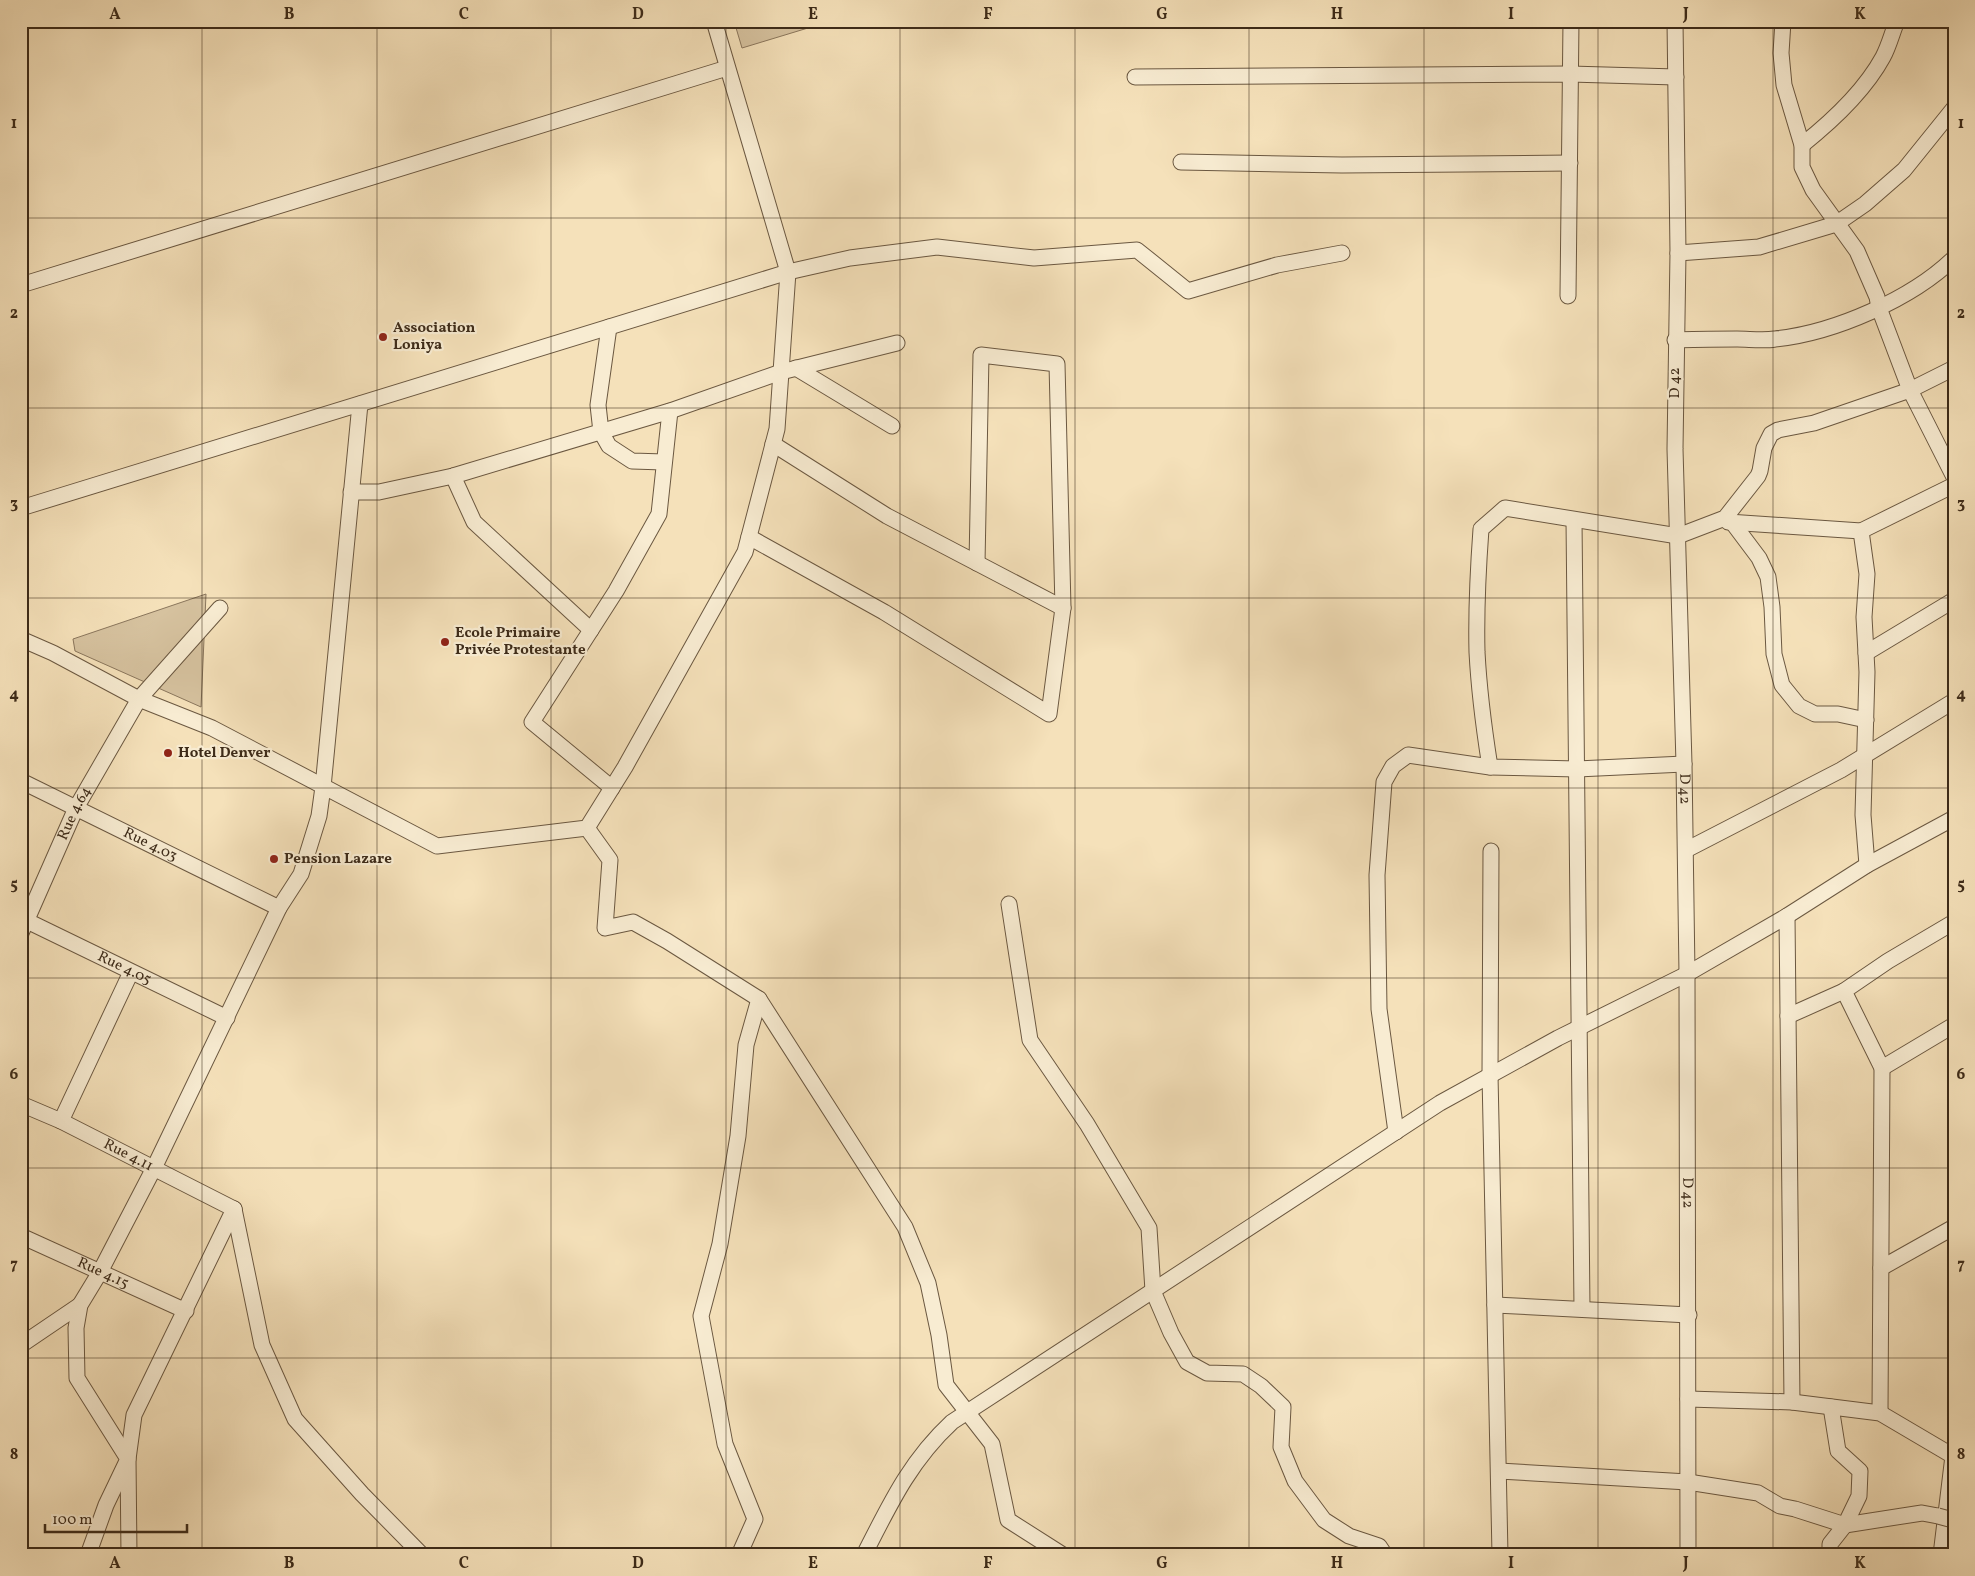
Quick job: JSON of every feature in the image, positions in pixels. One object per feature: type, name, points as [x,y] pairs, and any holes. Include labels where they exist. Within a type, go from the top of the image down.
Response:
[{"type":"street","points":[[587,828],[612,788],[745,552],[777,428],[788,370],[788,272],[714,21]]},
{"type":"street","points":[[1568,296],[1571,21]]},
{"type":"street","name":"D 42","points":[[1675,21],[1678,253],[1675,340],[1686,850],[1689,1315],[1688,1555]]},
{"type":"street","points":[[1783,21],[1781,53],[1784,85],[1802,145],[1802,166],[1813,190],[1857,252],[1877,296],[1879,308],[1910,390],[1954,477]]},
{"type":"street","points":[[1802,145],[1834,119],[1861,87],[1882,58],[1897,21]]},
{"type":"street","points":[[21,285],[728,68]]},
{"type":"street","points":[[1135,76],[1570,74],[1676,76]]},
{"type":"street","points":[[1678,253],[1759,247],[1836,224],[1865,204],[1904,170],[1954,108]]},
{"type":"street","points":[[1181,162],[1342,166],[1570,163]]},
{"type":"street","points":[[21,508],[788,272],[850,258],[937,247],[1034,258],[1137,250],[1188,291],[1277,265],[1342,253]]},
{"type":"street","points":[[1675,340],[1775,339],[1823,329],[1879,308],[1942,270],[1954,258]]},
{"type":"street","points":[[609,327],[598,406],[601,432],[609,446],[632,461],[664,462]]},
{"type":"street","points":[[351,492],[379,492],[453,476],[670,411],[788,370],[897,343]]},
{"type":"street","points":[[749,537],[884,612],[1050,714],[1063,608],[1057,364],[981,356],[977,563]]},
{"type":"street","points":[[1725,522],[1728,515],[1758,476],[1764,448],[1771,434],[1778,430],[1814,423],[1910,390],[1954,368]]},
{"type":"street","points":[[788,370],[892,426]]},
{"type":"street","points":[[128,1458],[77,1378],[76,1328],[80,1305],[100,1272],[154,1168],[279,908],[300,874],[319,816],[360,404]]},
{"type":"street","points":[[612,788],[532,722],[616,591],[659,514],[670,411]]},
{"type":"street","points":[[773,444],[887,516],[1063,608]]},
{"type":"street","points":[[453,476],[474,522],[591,630]]},
{"type":"street","points":[[1490,767],[1481,701],[1477,652],[1477,598],[1481,529],[1505,508],[1678,536],[1725,522],[1861,531],[1954,485]]},
{"type":"street","points":[[1574,520],[1582,1309]]},
{"type":"street","points":[[1725,522],[1759,558],[1768,576],[1772,607],[1774,654],[1782,685],[1799,706],[1815,714],[1838,714],[1866,720]]},
{"type":"street","points":[[1861,531],[1867,574],[1864,617],[1866,720],[1863,815],[1867,865]]},
{"type":"street","points":[[1866,653],[1954,600]]},
{"type":"street","name":"Rue 4.64","points":[[23,924],[76,808],[139,699],[220,608]]},
{"type":"street","points":[[21,639],[53,653],[139,699],[212,728],[437,846],[587,828]]},
{"type":"street","points":[[1686,850],[1833,774],[1954,700]]},
{"type":"street","points":[[1396,1132],[1379,1009],[1377,875],[1384,782],[1393,766],[1408,754],[1490,767],[1577,769],[1684,764]]},
{"type":"street","name":"Rue 4.03","points":[[21,782],[279,908]]},
{"type":"street","points":[[864,1555],[907,1474],[936,1437],[952,1422],[1440,1103],[1579,1027],[1687,974],[1787,916],[1867,865],[1954,818]]},
{"type":"street","points":[[587,828],[610,860],[605,928],[633,922],[759,999],[905,1227],[928,1283],[939,1335],[946,1386],[992,1444],[1008,1520],[1063,1555]]},
{"type":"street","points":[[1491,852],[1490,1075],[1500,1555]]},
{"type":"street","points":[[1009,904],[1030,1040],[1088,1124],[1149,1228],[1153,1291],[1170,1333],[1186,1362],[1207,1374],[1243,1374],[1261,1386],[1283,1407],[1281,1447],[1295,1481],[1324,1520],[1349,1536],[1379,1546],[1385,1555]]},
{"type":"street","points":[[1787,916],[1792,1402]]},
{"type":"street","points":[[1788,1016],[1844,991],[1888,961],[1954,922]]},
{"type":"street","name":"Rue 4.05","points":[[23,924],[131,972],[227,1018]]},
{"type":"street","points":[[61,1121],[131,972]]},
{"type":"street","points":[[1844,991],[1882,1068],[1880,1412]]},
{"type":"street","points":[[739,1555],[755,1519],[725,1444],[701,1316],[720,1244],[738,1136],[746,1045],[759,999]]},
{"type":"street","points":[[1882,1068],[1954,1025]]},
{"type":"street","name":"Rue 4.11","points":[[21,1104],[61,1121],[234,1209]]},
{"type":"street","points":[[129,1555],[128,1458],[134,1415],[234,1209]]},
{"type":"street","points":[[234,1209],[262,1345],[295,1419],[362,1494],[422,1555]]},
{"type":"street","points":[[1881,1268],[1954,1227]]},
{"type":"street","name":"Rue 4.15","points":[[21,1236],[186,1311]]},
{"type":"street","points":[[21,1345],[80,1305]]},
{"type":"street","points":[[1495,1305],[1689,1315]]},
{"type":"street","points":[[1688,1399],[1792,1402],[1880,1412],[1953,1456],[1941,1555]]},
{"type":"street","points":[[1830,1555],[1830,1544],[1845,1525],[1859,1496],[1860,1471],[1838,1451],[1831,1406]]},
{"type":"street","points":[[88,1555],[106,1505],[128,1458]]},
{"type":"street","points":[[1499,1471],[1688,1482],[1758,1493],[1780,1506],[1845,1525],[1922,1513],[1953,1520]]},
{"type":"shaded area","points":[[734,21],[831,21],[742,48]]},
{"type":"shaded area","points":[[206,594],[201,707],[75,651],[73,639]]},
{"type":"place","name":"Association Loniya","points":[[383,337]]},
{"type":"place","name":"Ecole Primaire Privée Protestante","points":[[445,642]]},
{"type":"place","name":"Hotel Denver","points":[[168,753]]},
{"type":"place","name":"Pension Lazare","points":[[274,859]]}]
